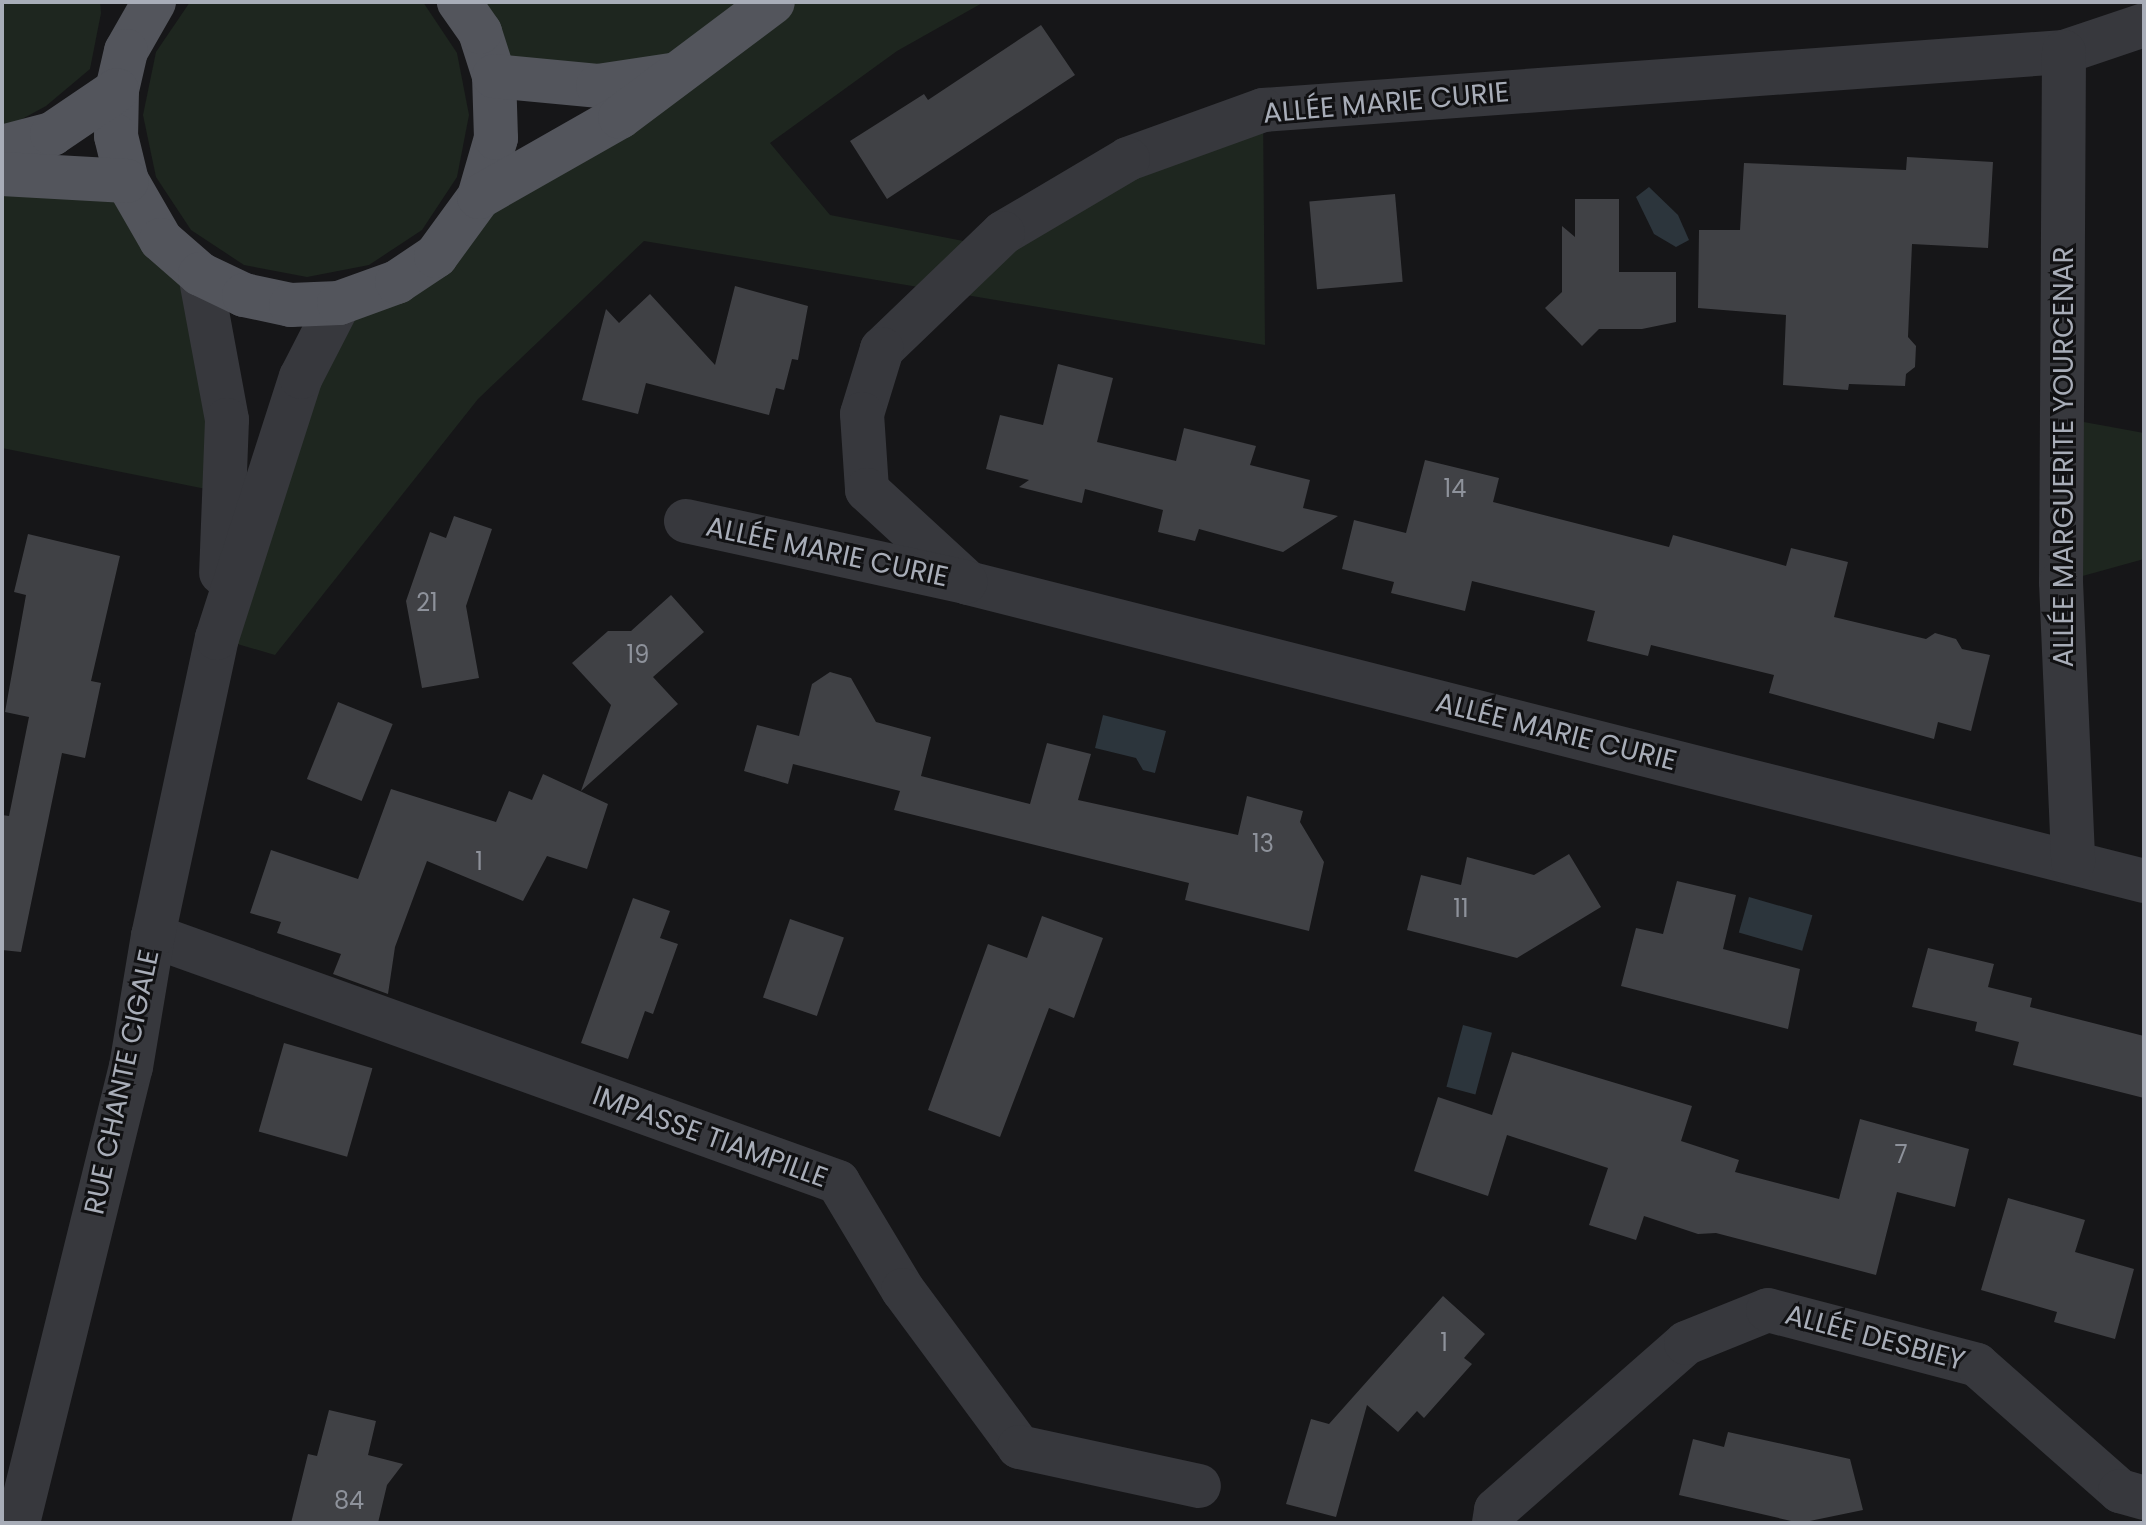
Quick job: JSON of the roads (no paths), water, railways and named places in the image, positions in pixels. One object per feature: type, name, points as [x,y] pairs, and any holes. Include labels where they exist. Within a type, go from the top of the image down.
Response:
[{"type":"main road","points":[[479,197],[568,149],[681,73],[773,2]]},
{"type":"main road","points":[[143,7],[126,51],[117,90],[116,136],[127,181],[161,240],[200,274],[244,295],[291,305],[339,303],[397,282],[436,256],[479,197],[496,138],[494,76],[475,12]]},
{"type":"main road","points":[[494,76],[598,86],[681,73]]},
{"type":"main road","points":[[2,147],[52,134],[117,90]]},
{"type":"main road","points":[[2,174],[58,181],[127,181]]},
{"type":"street","name":"ALLÉE MARIE CURIE","points":[[968,583],[867,490],[862,414],[882,349],[1003,233],[1128,159],[1263,110],[2064,52],[2144,25]]},
{"type":"street","name":"ALLÉE MARGUERITE YOURCENAR","points":[[2064,52],[2061,582],[2073,862]]},
{"type":"street","name":"RUE CHANTE CIGALE","points":[[200,274],[229,445],[217,638]]},
{"type":"street","name":"RUE CHANTE CIGALE","points":[[18,1523],[131,1067],[153,936],[217,638],[301,377],[339,303]]},
{"type":"street","name":"ALLÉE MARIE CURIE","points":[[686,521],[968,583],[2144,881]]},
{"type":"street","name":"IMPASSE TIAMPILLE","points":[[153,936],[838,1182],[903,1290],[1019,1447],[1199,1486]]},
{"type":"street","name":"ALLÉE DESBIEY","points":[[1494,1523],[1496,1510],[1686,1343],[1768,1310],[1977,1365],[2120,1491],[2144,1498]]}]
